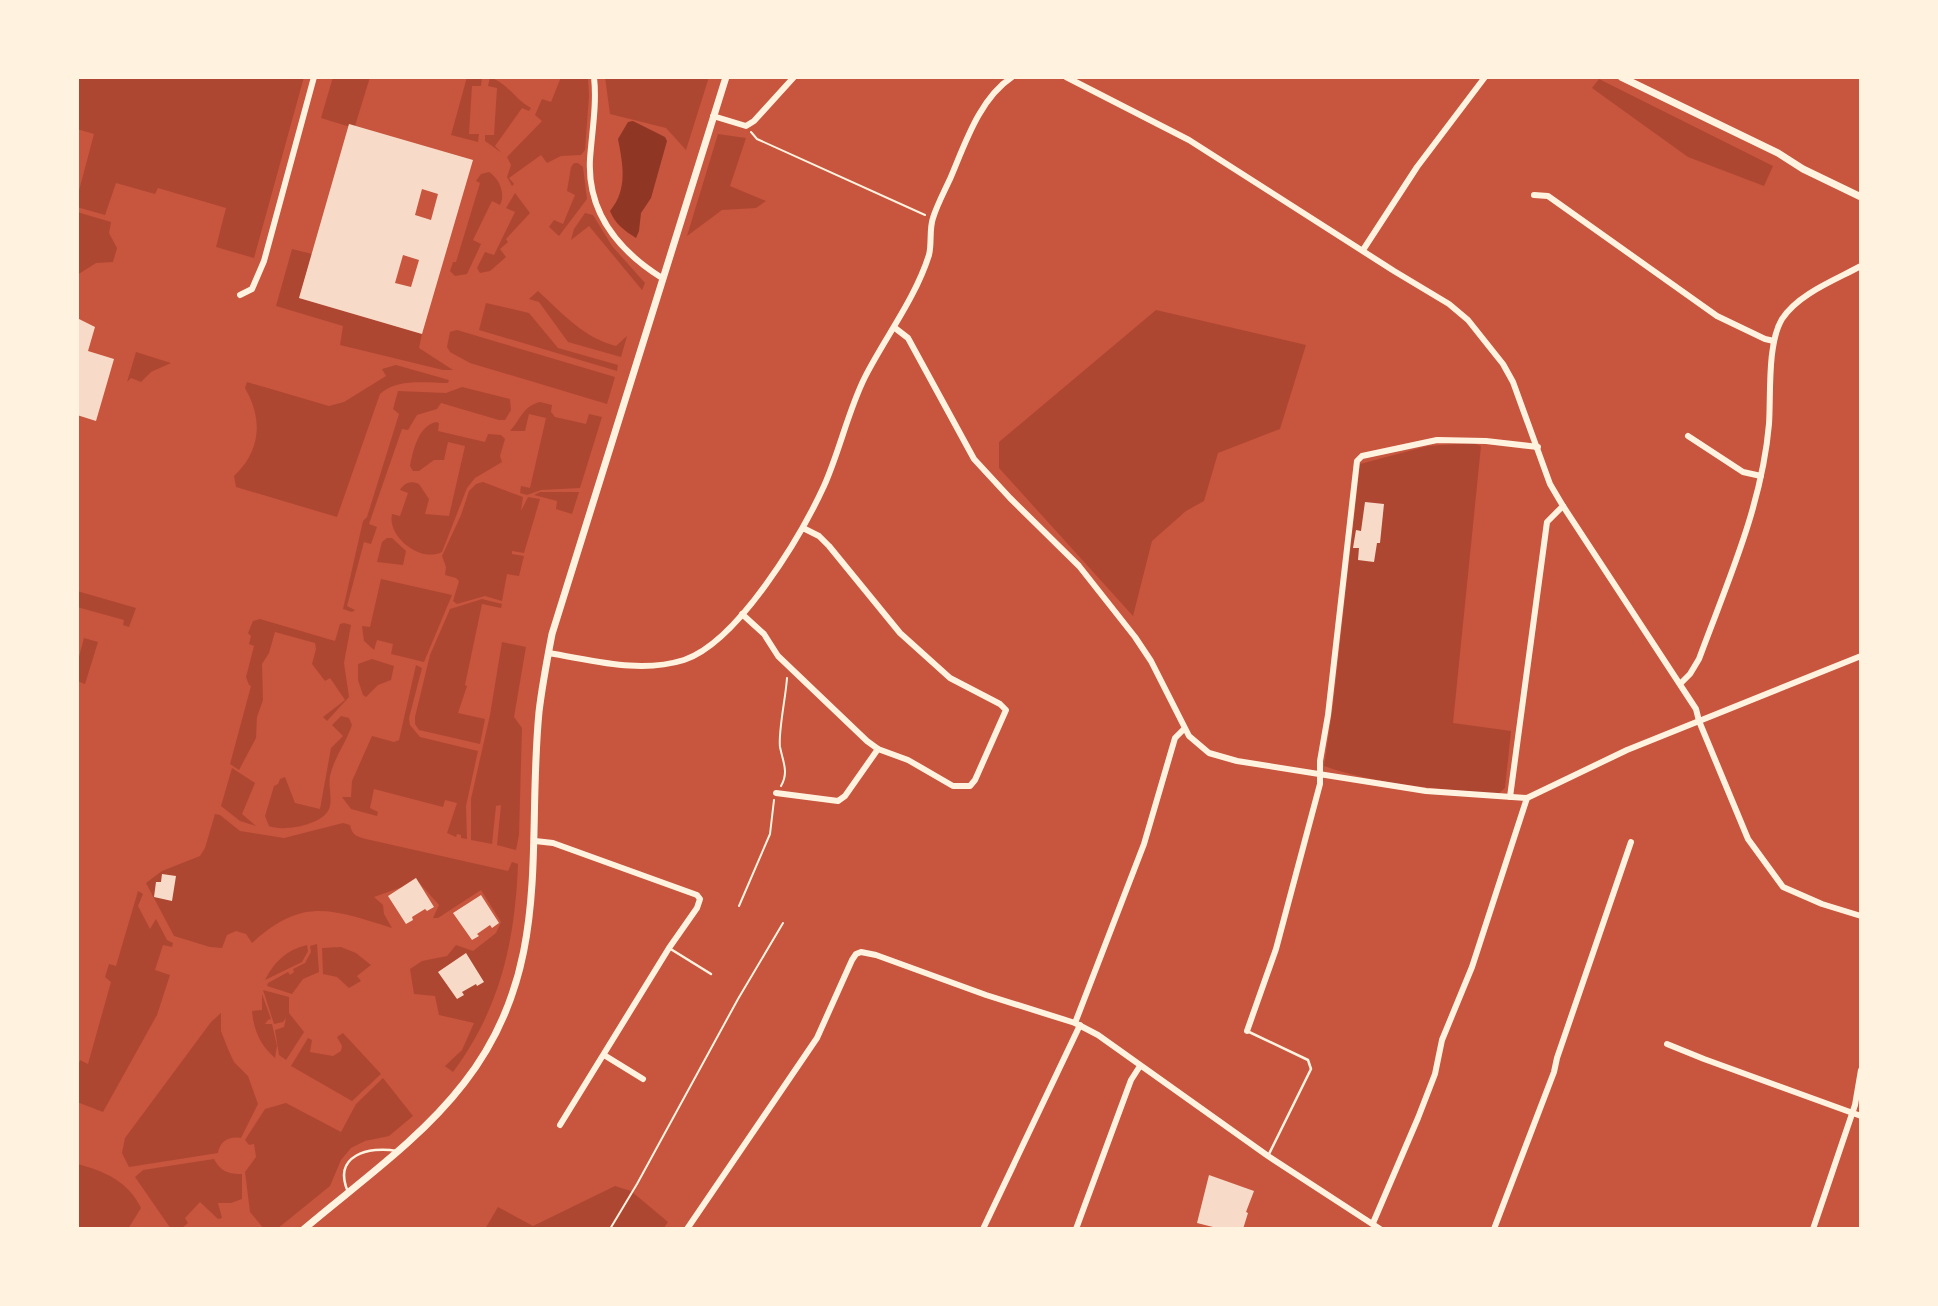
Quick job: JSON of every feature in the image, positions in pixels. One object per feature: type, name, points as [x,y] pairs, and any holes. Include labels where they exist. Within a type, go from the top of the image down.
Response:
[{"type":"street","points":[[240,295],[251,289],[264,261],[314,77]]},
{"type":"street","points":[[594,77],[595,110],[590,178],[601,220],[616,241],[641,264],[662,278]]},
{"type":"street","points":[[304,1229],[430,1122],[479,1063],[503,1020],[514,990],[526,947],[531,910],[539,714],[548,653],[564,592],[726,77]]},
{"type":"street","points":[[713,116],[746,126],[754,121],[794,77]]},
{"type":"street","points":[[548,653],[623,666],[657,666],[685,659],[708,648],[742,614],[778,567],[803,528],[824,485],[865,378],[895,328],[928,256],[932,219],[974,124],[992,96],[1012,77]]},
{"type":"street","points":[[1066,77],[1189,140],[1441,298],[1468,320],[1503,364],[1513,382],[1550,484],[1696,709],[1748,839],[1787,890],[1861,916]]},
{"type":"street","points":[[1363,250],[1418,167],[1485,77]]},
{"type":"street","points":[[1622,77],[1861,197]]},
{"type":"street","points":[[1534,195],[1548,196],[1717,316],[1774,341]]},
{"type":"street","points":[[1681,683],[1699,659],[1749,521],[1761,475],[1769,427],[1774,341],[1781,320],[1796,303],[1861,266]]},
{"type":"street","points":[[895,328],[908,338],[974,458],[1079,566],[1151,661],[1184,729],[1195,743],[1209,753],[1237,761],[1426,790],[1527,798],[1627,750],[1861,656]]},
{"type":"street","points":[[1688,436],[1743,472],[1761,475]]},
{"type":"street","points":[[1247,1031],[1276,949],[1320,784],[1319,774],[1357,461],[1362,456],[1437,440],[1486,441],[1538,447]]},
{"type":"street","points":[[1510,797],[1547,522],[1563,506]]},
{"type":"street","points":[[742,614],[761,630],[778,656],[789,667],[878,749],[908,760],[953,786],[970,786],[980,773],[1006,710],[1000,704],[950,678],[900,633],[829,546],[819,536],[803,528]]},
{"type":"street","points":[[983,1229],[1078,1024],[1144,844],[1175,738],[1184,729]]},
{"type":"street","points":[[776,793],[838,801],[845,796],[878,749]]},
{"type":"street","points":[[1373,1223],[1435,1074],[1442,1040],[1472,967],[1527,798]]},
{"type":"street","points":[[535,841],[553,843],[697,895],[700,900],[560,1125]]},
{"type":"street","points":[[1494,1229],[1554,1072],[1631,842]]},
{"type":"street","points":[[687,1229],[817,1038],[856,954],[862,952],[1078,1024],[1109,1042],[1268,1156],[1380,1229]]},
{"type":"street","points":[[1667,1044],[1861,1116]]},
{"type":"street","points":[[604,1055],[643,1079]]},
{"type":"street","points":[[1076,1229],[1131,1080],[1140,1066]]},
{"type":"street","points":[[1813,1229],[1853,1114],[1861,1070]]},
{"type":"lane","points":[[669,948],[711,974]]},
{"type":"lane","points":[[1247,1031],[1308,1060],[1311,1069],[1268,1156]]},
{"type":"lane","points":[[348,1192],[344,1179],[351,1158],[361,1152],[381,1148],[397,1150]]},
{"type":"path","points":[[746,126],[757,139],[932,219]]},
{"type":"path","points":[[739,906],[770,834],[776,793],[785,780],[786,764],[780,742],[789,667]]},
{"type":"path","points":[[610,1229],[783,923]]},
{"type":"shaded area","points":[[77,77],[304,77],[254,258],[216,247],[226,208],[158,188],[155,194],[116,183],[105,215],[77,207],[94,134],[77,129]]},
{"type":"shaded area","points":[[333,77],[370,77],[355,126],[321,118]]},
{"type":"shaded area","points":[[467,77],[482,77],[481,86],[472,86],[469,134],[479,134],[478,142],[451,135]]},
{"type":"shaded area","points":[[490,77],[531,108],[529,111],[522,108],[495,146],[502,153],[485,141],[485,135],[494,135],[497,88],[488,86]]},
{"type":"shaded area","points":[[561,77],[588,77],[585,150],[581,155],[561,156],[547,163],[541,155],[509,178],[514,184],[512,186],[507,177],[511,165],[507,157],[542,121],[535,115],[542,99],[551,102]]},
{"type":"shaded area","points":[[605,77],[709,77],[686,150],[666,128],[610,114]]},
{"type":"shaded area","points":[[1599,79],[1773,166],[1764,186],[1688,157],[1592,88]]},
{"type":"shaded area","points":[[633,121],[665,137],[667,141],[651,198],[641,213],[636,238],[624,230],[610,211],[620,194],[623,176],[618,139],[628,122]]},
{"type":"shaded area","points":[[718,134],[746,138],[730,186],[766,201],[756,208],[722,210],[687,236]]},
{"type":"shaded area","points":[[574,163],[583,167],[587,199],[559,236],[549,227],[554,220],[563,224],[575,195],[567,191]]},
{"type":"shaded area","points":[[489,172],[501,187],[502,201],[500,205],[492,201],[473,240],[481,244],[467,274],[455,276],[450,271],[453,262],[456,262],[480,183],[476,181],[481,174]]},
{"type":"shaded area","points":[[515,193],[530,213],[500,249],[506,257],[490,271],[480,273],[477,268],[485,252],[494,255],[515,212],[506,208]]},
{"type":"shaded area","points":[[77,212],[111,222],[109,233],[117,248],[113,262],[96,263],[77,275]]},
{"type":"shaded area","points":[[585,213],[593,215],[612,246],[645,283],[642,290],[589,226],[571,240],[574,229]]},
{"type":"shaded area","points":[[292,249],[312,254],[299,298],[422,334],[419,348],[453,370],[443,370],[340,345],[343,326],[276,306]]},
{"type":"shaded area","points":[[538,291],[574,324],[594,337],[616,346],[627,336],[621,357],[568,342],[539,302],[529,299]]},
{"type":"shaded area","points":[[486,303],[529,313],[558,348],[618,365],[617,371],[479,330]]},
{"type":"shaded area","points":[[1156,310],[1306,345],[1280,429],[1218,453],[1204,501],[1186,511],[1152,541],[1133,616],[999,468],[999,442]]},
{"type":"shaded area","points":[[457,330],[615,377],[607,404],[470,363],[450,352],[447,347],[450,332]]},
{"type":"shaded area","points":[[136,352],[171,363],[151,372],[141,382],[131,378],[127,382]]},
{"type":"shaded area","points":[[396,365],[449,380],[448,383],[403,383],[380,394],[337,517],[236,487],[234,476],[250,456],[256,434],[255,411],[245,388],[247,382],[329,406],[344,402],[386,376],[382,369]]},
{"type":"shaded area","points":[[462,387],[510,399],[511,410],[505,420],[499,420],[441,403],[437,409],[417,415],[408,430],[402,429],[369,524],[377,527],[371,544],[364,542],[347,606],[355,610],[352,612],[343,609],[363,521],[367,517],[399,414],[393,409],[398,391],[446,393]]},
{"type":"shaded area","points":[[540,402],[552,405],[551,412],[555,417],[586,424],[589,414],[602,417],[580,488],[541,490],[527,495],[520,493],[521,486],[530,488],[546,418],[529,414],[525,431],[510,431],[526,410]]},
{"type":"shaded area","points":[[439,423],[438,431],[485,442],[488,434],[501,435],[505,439],[500,456],[502,462],[475,478],[467,488],[442,552],[425,554],[407,546],[400,539],[392,523],[392,514],[400,516],[408,493],[400,490],[413,482],[419,484],[429,499],[425,514],[449,516],[465,446],[448,442],[444,460],[434,460],[419,471],[413,471],[410,466],[421,434],[430,424]]},
{"type":"shaded area","points":[[1473,443],[1481,446],[1453,723],[1511,731],[1505,788],[1498,794],[1432,788],[1366,778],[1324,766],[1360,464],[1428,446]]},
{"type":"shaded area","points":[[483,482],[523,497],[521,511],[528,497],[540,499],[524,553],[512,551],[512,554],[524,556],[519,576],[507,574],[502,601],[485,596],[457,604],[453,601],[459,581],[445,575],[446,567],[442,556],[469,491],[476,484]]},
{"type":"shaded area","points":[[540,492],[579,492],[572,514],[556,509],[557,501],[534,495]]},
{"type":"shaded area","points":[[392,538],[406,551],[403,565],[377,562],[382,542]]},
{"type":"shaded area","points":[[381,579],[452,595],[424,662],[391,654],[393,644],[377,640],[374,650],[364,641],[362,626],[370,627]]},
{"type":"shaded area","points":[[77,591],[136,608],[129,627],[123,625],[124,620],[77,607]]},
{"type":"shaded area","points":[[482,599],[502,604],[501,608],[482,604],[465,685],[467,686],[458,713],[485,719],[480,744],[419,730],[415,717],[430,655],[450,609]]},
{"type":"shaded area","points":[[260,619],[335,641],[340,624],[351,625],[344,663],[349,697],[327,721],[323,717],[345,700],[330,678],[325,681],[312,664],[315,643],[275,632],[269,653],[262,664],[263,700],[257,717],[256,738],[239,770],[230,764],[251,686],[246,677],[254,646],[249,644],[251,636],[248,633],[253,621]]},
{"type":"shaded area","points":[[84,638],[98,642],[85,684],[77,681],[77,664]]},
{"type":"shaded area","points":[[502,642],[526,647],[514,717],[522,728],[519,835],[516,850],[497,845],[501,805],[496,806],[492,844],[471,840],[471,799],[490,715]]},
{"type":"shaded area","points":[[372,659],[394,666],[391,680],[378,685],[366,697],[358,680],[358,664]]},
{"type":"shaded area","points":[[416,665],[422,668],[409,718],[410,725],[420,737],[478,751],[466,806],[467,839],[461,838],[461,835],[457,834],[456,837],[447,833],[457,803],[445,800],[443,807],[374,789],[370,808],[378,812],[377,816],[351,809],[342,797],[351,797],[352,781],[372,736],[394,742],[399,740]]},
{"type":"shaded area","points":[[341,716],[349,718],[352,725],[330,776],[329,809],[319,819],[302,826],[269,826],[265,816],[274,786],[285,777],[295,803],[320,809],[331,748],[343,736],[332,725]]},
{"type":"shaded area","points":[[232,768],[255,783],[242,814],[256,826],[240,821],[221,806]]},
{"type":"shaded area","points":[[215,814],[240,831],[284,838],[343,823],[350,825],[355,835],[366,839],[508,871],[512,862],[518,864],[513,921],[502,974],[483,1024],[453,1072],[445,1066],[462,1050],[474,1023],[439,1015],[435,996],[414,994],[410,969],[422,961],[447,956],[456,945],[473,951],[496,933],[501,922],[481,890],[438,918],[433,918],[439,905],[415,878],[402,887],[374,897],[383,905],[384,914],[392,928],[335,912],[319,911],[287,918],[252,943],[246,934],[236,931],[227,935],[222,948],[210,947],[174,936],[146,883],[162,871],[200,856]]},
{"type":"shaded area","points":[[138,891],[143,894],[138,906],[150,929],[156,919],[167,940],[173,943],[172,947],[163,945],[155,970],[170,975],[157,1015],[103,1112],[77,1102],[77,1068],[80,1060],[88,1064],[111,982],[105,977],[109,964],[116,966]]},
{"type":"shaded area","points":[[317,944],[319,972],[303,979],[292,994],[267,986],[288,972],[290,975],[294,972],[293,969],[305,963],[311,952],[310,946]]},
{"type":"shaded area","points":[[307,945],[308,951],[302,962],[265,980],[282,958]]},
{"type":"shaded area","points":[[341,947],[356,953],[371,965],[357,976],[361,981],[349,988],[337,977],[323,974],[322,948]]},
{"type":"shaded area","points":[[263,990],[289,997],[289,1013],[304,1032],[286,1060],[279,1055],[275,1030],[284,1027],[286,1018],[283,1022],[274,1024]]},
{"type":"shaded area","points":[[262,994],[271,1019],[265,1024],[272,1024],[277,1046],[275,1058],[262,1043],[253,1018],[252,1011],[262,1010]]},
{"type":"shaded area","points":[[221,1013],[221,1031],[228,1049],[234,1062],[248,1076],[258,1104],[241,1138],[226,1140],[218,1153],[129,1167],[122,1153],[125,1138],[211,1022]]},
{"type":"shaded area","points":[[343,1033],[381,1074],[352,1101],[291,1066],[308,1038],[312,1040],[310,1052],[333,1056],[341,1051],[342,1046],[337,1037]]},
{"type":"shaded area","points":[[383,1078],[413,1116],[389,1136],[365,1141],[351,1148],[341,1160],[330,1186],[277,1229],[264,1229],[250,1212],[245,1172],[256,1157],[254,1144],[249,1145],[245,1140],[265,1109],[286,1103],[341,1132],[356,1104]]},
{"type":"shaded area","points":[[214,1159],[226,1171],[242,1174],[242,1199],[231,1203],[218,1203],[222,1218],[218,1219],[200,1202],[185,1218],[188,1223],[181,1229],[171,1229],[135,1177],[143,1170]]},
{"type":"shaded area","points":[[77,1164],[114,1178],[136,1199],[141,1208],[128,1229],[77,1229]]},
{"type":"shaded area","points":[[615,1186],[631,1191],[668,1222],[663,1229],[485,1229],[498,1207],[533,1226]]},
{"type":"building","points":[[349,124],[473,160],[422,334],[299,298]],"holes":[[[422,189],[438,194],[431,220],[415,215]],[[403,255],[419,260],[411,287],[395,283]]]},
{"type":"building","points":[[77,318],[95,327],[88,351],[114,359],[96,421],[77,415]]},
{"type":"building","points":[[1365,502],[1384,504],[1380,543],[1377,543],[1374,562],[1358,560],[1359,548],[1353,548],[1356,530],[1361,531]]},
{"type":"building","points":[[162,874],[176,876],[172,901],[154,897],[156,882],[161,882]]},
{"type":"building","points":[[416,878],[434,907],[427,911],[425,909],[406,924],[388,896]]},
{"type":"building","points":[[481,895],[499,923],[492,928],[490,925],[472,940],[453,913]]},
{"type":"building","points":[[466,953],[484,982],[462,992],[464,995],[457,999],[438,972]]},
{"type":"building","points":[[1209,1175],[1254,1191],[1243,1229],[1221,1229],[1197,1223]]}]
